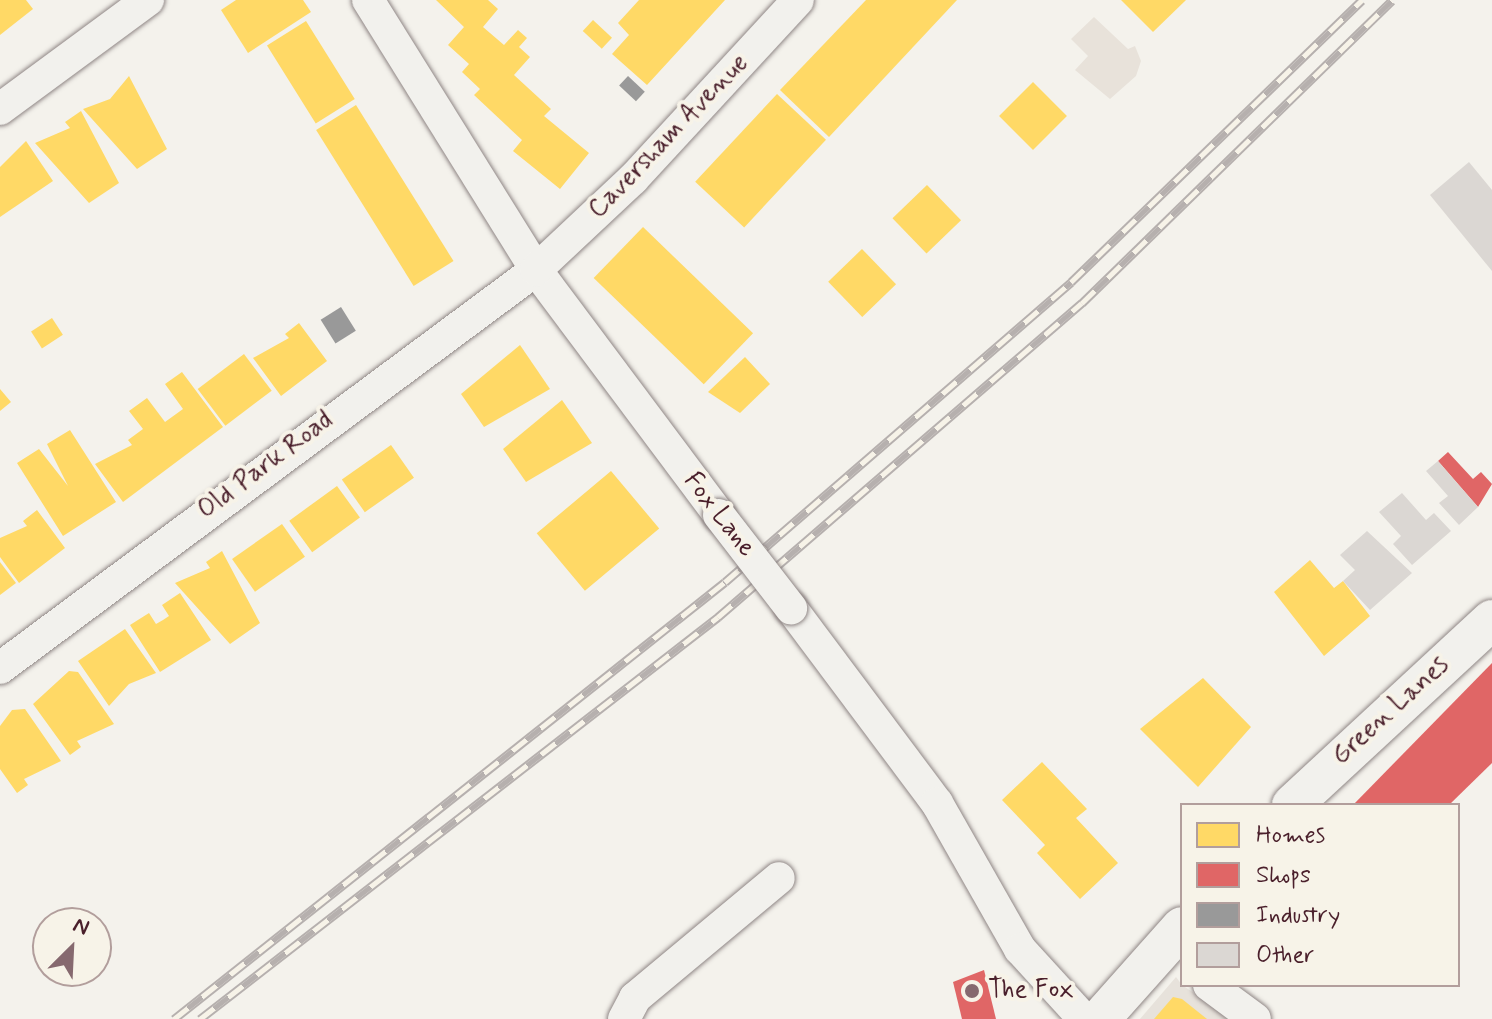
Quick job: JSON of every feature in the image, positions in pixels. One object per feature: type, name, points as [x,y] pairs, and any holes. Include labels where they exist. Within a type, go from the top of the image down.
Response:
[{"type":"main road","name":"Green Lanes","points":[[1294,803],[1492,620]]},
{"type":"main road","points":[[1100,1019],[1175,947]]},
{"type":"street","points":[[0,109],[148,0]]},
{"type":"street","name":"Fox Lane","points":[[368,0],[536,270],[937,803],[1020,949],[1084,1019]]},
{"type":"street","name":"Caversham Avenue","points":[[536,270],[633,179],[798,0]]},
{"type":"street","name":"Old Park Road","points":[[0,668],[536,270]]},
{"type":"street","points":[[624,1019],[635,998],[779,878]]},
{"type":"street","points":[[1212,987],[1255,1019]]},
{"type":"shaded area","points":[[1094,17],[1128,49],[1135,46],[1141,61],[1136,76],[1110,99],[1075,70],[1088,56],[1071,39]]},
{"type":"shaded area","points":[[1176,977],[1180,987],[1185,987],[1233,1019],[1140,1019]]},
{"type":"building: Homes","points":[[0,0],[26,0],[33,9],[0,35]]},
{"type":"building: Homes","points":[[236,0],[303,0],[311,12],[248,53],[221,10]]},
{"type":"building: Homes","points":[[436,0],[488,0],[498,9],[483,27],[504,45],[518,30],[527,38],[519,47],[530,57],[514,75],[551,109],[544,116],[589,153],[560,189],[513,151],[522,140],[474,95],[480,89],[462,72],[469,64],[448,45],[464,27]]},
{"type":"building: Homes","points":[[639,0],[725,0],[647,85],[612,54],[629,35],[618,23]]},
{"type":"building: Homes","points":[[866,0],[957,0],[829,137],[780,90]]},
{"type":"building: Homes","points":[[1121,0],[1186,0],[1153,32]]},
{"type":"building: Homes","points":[[593,20],[612,38],[602,49],[583,31]]},
{"type":"building: Homes","points":[[306,21],[355,99],[316,123],[267,45]]},
{"type":"building: Homes","points":[[129,76],[167,149],[137,169],[83,109],[110,99]]},
{"type":"building: Homes","points":[[1033,82],[1067,116],[1033,150],[999,116]]},
{"type":"building: Homes","points":[[777,94],[826,140],[744,227],[695,182]]},
{"type":"building: Homes","points":[[356,105],[454,261],[414,286],[316,130]]},
{"type":"building: Homes","points":[[81,111],[119,183],[89,203],[35,143],[70,128],[65,122]]},
{"type":"building: Homes","points":[[26,141],[53,181],[0,217],[0,167]]},
{"type":"building: Homes","points":[[927,185],[961,220],[927,254],[892,218]]},
{"type":"building: Homes","points":[[643,227],[753,333],[704,384],[594,278]]},
{"type":"building: Homes","points":[[862,249],[896,284],[862,317],[828,282]]},
{"type":"building: Homes","points":[[52,318],[63,335],[42,348],[31,332]]},
{"type":"building: Homes","points":[[299,323],[327,361],[281,396],[253,358],[289,338],[285,334]]},
{"type":"building: Homes","points":[[520,345],[550,389],[484,427],[461,394]]},
{"type":"building: Homes","points":[[244,354],[272,391],[225,426],[198,389]]},
{"type":"building: Homes","points":[[745,357],[770,384],[740,413],[708,392]]},
{"type":"building: Homes","points":[[182,372],[223,427],[123,502],[95,464],[132,445],[128,440],[143,429],[129,411],[147,398],[165,422],[183,409],[165,384]]},
{"type":"building: Homes","points":[[0,389],[11,402],[0,411]]},
{"type":"building: Homes","points":[[562,400],[592,443],[526,482],[503,449]]},
{"type":"building: Homes","points":[[70,430],[116,502],[63,536],[17,463],[39,449],[68,486],[47,444]]},
{"type":"building: Homes","points":[[391,445],[414,478],[365,512],[342,479]]},
{"type":"building: Homes","points":[[611,471],[659,528],[585,591],[537,533]]},
{"type":"building: Homes","points":[[337,486],[360,518],[312,552],[289,521]]},
{"type":"building: Homes","points":[[37,510],[65,548],[19,583],[0,557],[0,538],[27,526],[23,521]]},
{"type":"building: Homes","points":[[282,524],[305,557],[255,592],[232,559]]},
{"type":"building: Homes","points":[[222,551],[260,623],[230,644],[175,583],[210,568],[206,562]]},
{"type":"building: Homes","points":[[1310,560],[1334,588],[1343,581],[1370,616],[1324,656],[1274,592]]},
{"type":"building: Homes","points":[[0,562],[16,583],[0,595]]},
{"type":"building: Homes","points":[[180,593],[211,640],[160,672],[130,625],[149,613],[156,624],[163,620],[169,616],[162,605]]},
{"type":"building: Homes","points":[[125,629],[156,673],[129,684],[109,706],[78,661]]},
{"type":"building: Homes","points":[[69,671],[78,672],[114,724],[77,741],[81,747],[70,755],[33,704]]},
{"type":"building: Homes","points":[[1203,678],[1251,727],[1198,787],[1140,729]]},
{"type":"building: Homes","points":[[25,709],[61,761],[24,779],[28,785],[17,793],[0,769],[0,726],[12,710]]},
{"type":"building: Homes","points":[[1042,762],[1087,809],[1076,818],[1118,863],[1080,899],[1037,853],[1045,845],[1002,800]]},
{"type":"building: Homes","points":[[1173,997],[1182,999],[1207,1019],[1154,1019]]},
{"type":"building: Shops","points":[[1448,452],[1473,479],[1481,472],[1492,484],[1478,507],[1438,461]]},
{"type":"building: Shops","points":[[1492,663],[1492,763],[1451,803],[1355,803]]},
{"type":"building: Shops","name":"The Fox","points":[[984,970],[996,1019],[962,1019],[953,982]]},
{"type":"building: Industry","points":[[628,76],[645,92],[636,101],[619,86]]},
{"type":"building: Industry","points":[[341,307],[356,331],[335,343],[321,320]]},
{"type":"building: Other","points":[[1469,162],[1492,190],[1492,271],[1430,195]]},
{"type":"building: Other","points":[[1438,461],[1478,507],[1459,525],[1439,503],[1448,496],[1426,471]]},
{"type":"building: Other","points":[[1402,493],[1426,520],[1434,513],[1451,531],[1412,565],[1393,544],[1401,536],[1379,512]]},
{"type":"building: Other","points":[[1367,531],[1412,573],[1370,610],[1343,581],[1355,570],[1340,555]]},
{"type":"railway","points":[[174,1019],[725,582],[1071,282],[1362,0]]},
{"type":"railway","points":[[200,1019],[718,617],[1082,303],[1392,0]]},
{"type":"place","name":"The Fox","points":[[972,991]]}]
